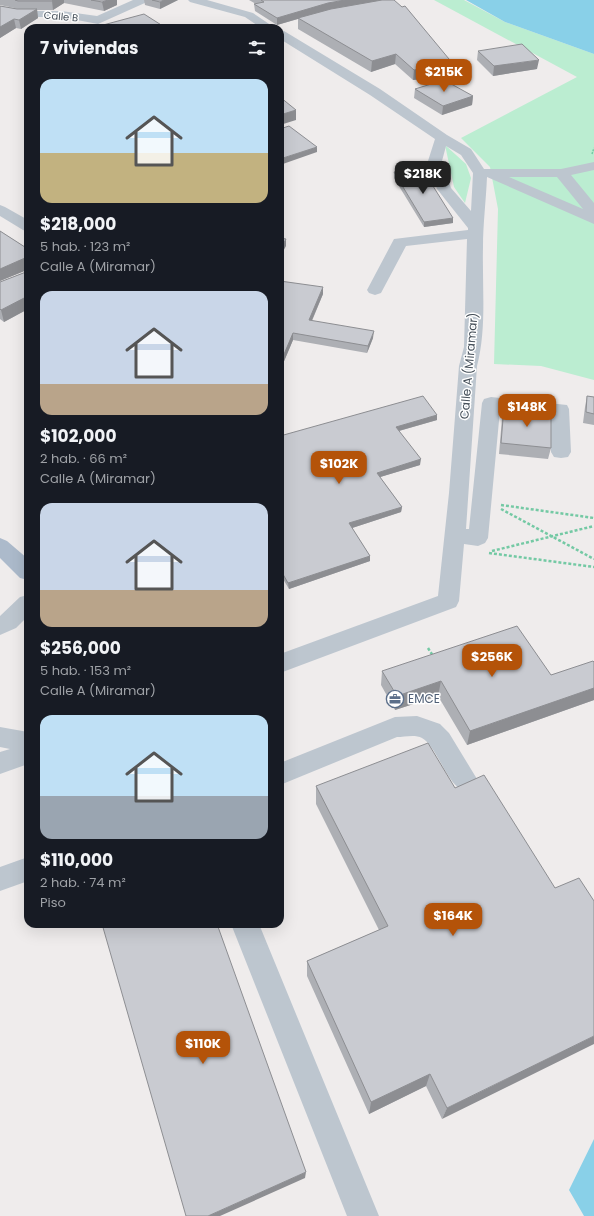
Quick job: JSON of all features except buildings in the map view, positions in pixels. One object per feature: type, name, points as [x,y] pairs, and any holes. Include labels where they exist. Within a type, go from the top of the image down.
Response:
[{"type":"main road","points":[[0,546],[24,568]]},
{"type":"street","name":"Calle B","points":[[0,9],[19,14],[61,14],[98,20],[143,0]]},
{"type":"street","points":[[194,0],[249,15],[264,24]]},
{"type":"street","points":[[284,31],[442,138],[466,152],[485,174],[594,219]]},
{"type":"street","points":[[375,290],[400,242],[475,230],[444,189],[436,161],[442,138]]},
{"type":"street","points":[[485,174],[561,173],[594,166]]},
{"type":"street","points":[[561,173],[594,212]]},
{"type":"street","name":"Calle A (Miramar)","points":[[284,662],[448,601],[455,535],[468,366],[472,347],[475,230],[485,174]]},
{"type":"street","points":[[0,210],[24,225]]},
{"type":"street","points":[[455,535],[478,538],[491,403],[560,409],[561,452]]},
{"type":"street","points":[[0,626],[8,622],[24,607]]},
{"type":"street","points":[[284,772],[395,727],[417,726],[431,731],[440,740],[465,780]]},
{"type":"street","points":[[0,737],[24,741]]},
{"type":"street","points":[[0,763],[24,755]]},
{"type":"street","points":[[0,879],[24,870]]},
{"type":"street","points":[[247,928],[363,1216]]},
{"type":"path","points":[[594,518],[499,506],[594,559]]},
{"type":"path","points":[[594,526],[486,552],[594,567]]},
{"type":"path","points":[[428,648],[436,659]]},
{"type":"green space","points":[[434,0],[464,0],[505,22],[594,54],[594,380],[541,366],[494,364],[498,209],[490,167],[461,138],[577,77]]},
{"type":"green space","points":[[445,145],[466,164],[471,178],[465,203],[454,187]]},
{"type":"water","points":[[466,0],[594,0],[594,54],[505,22]]},
{"type":"water","points":[[594,1139],[594,1216],[584,1216],[569,1190]]},
{"type":"place","name":"EMCE","points":[[395,699]]}]
